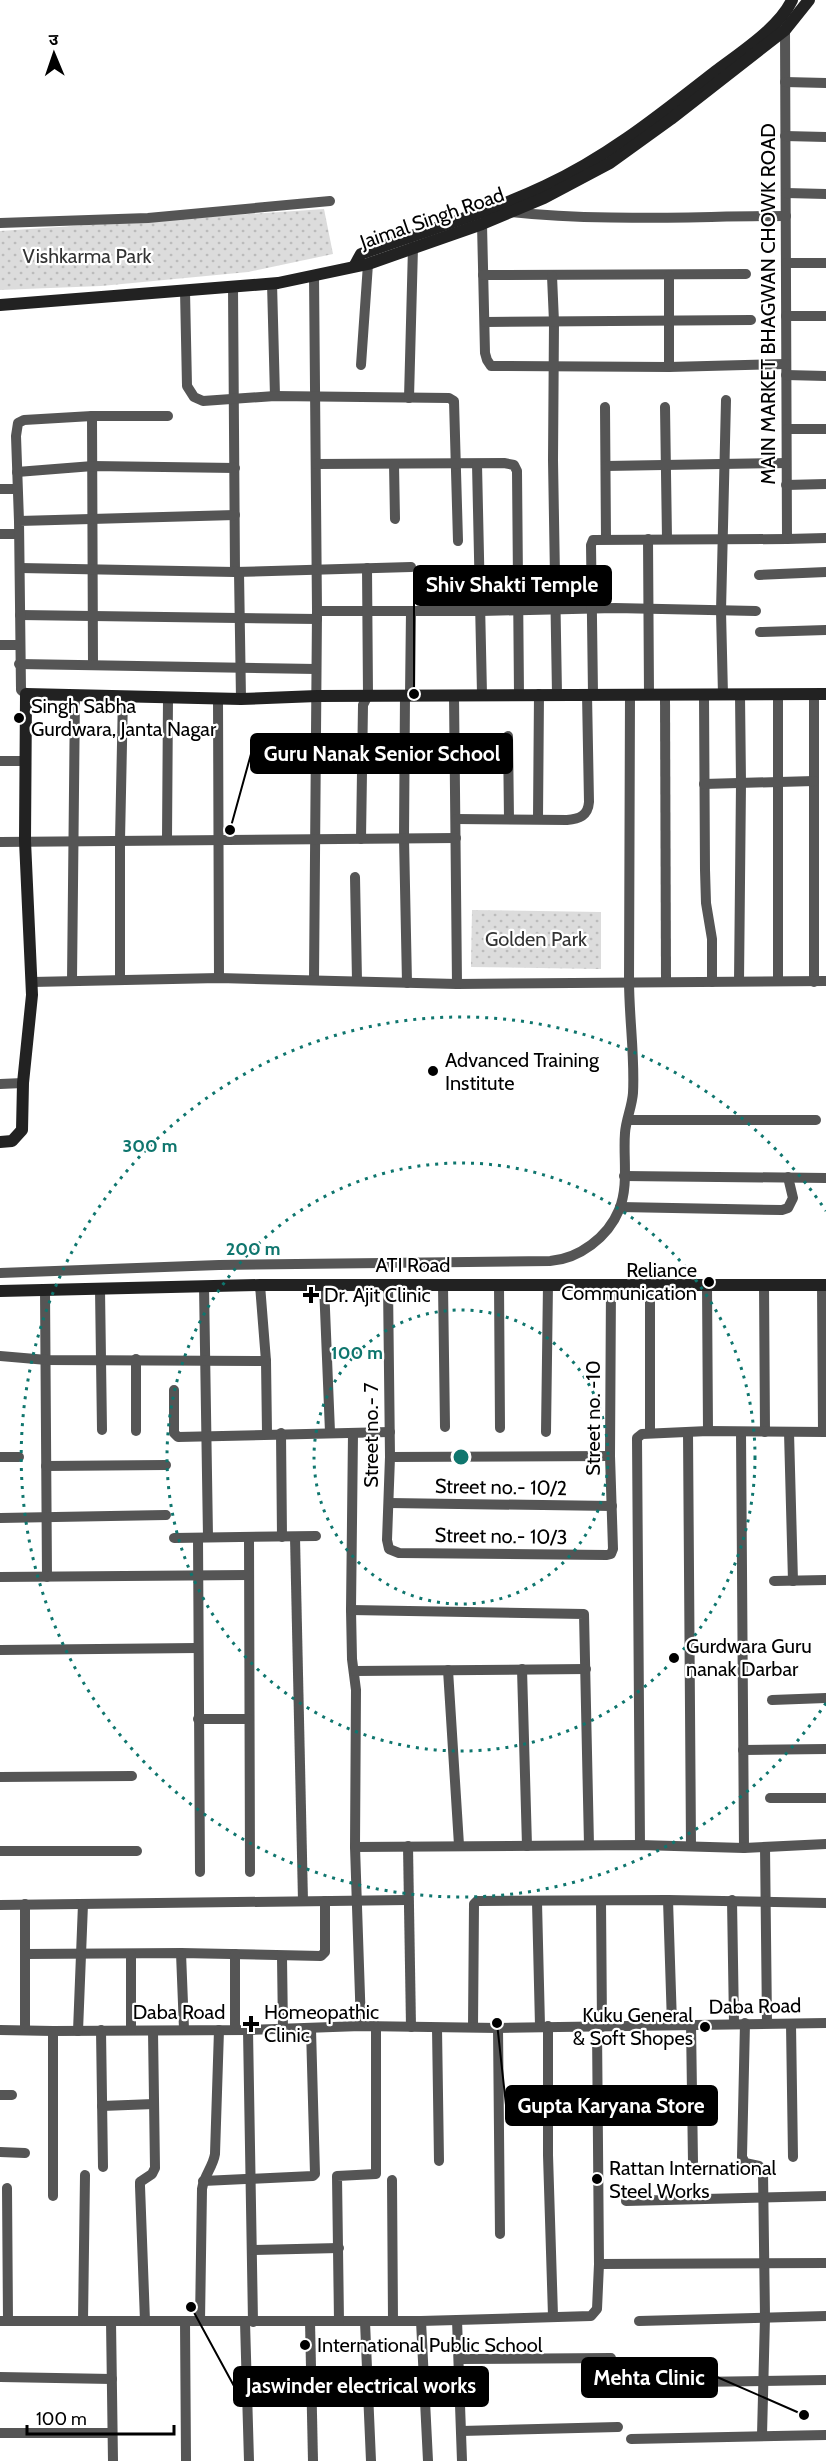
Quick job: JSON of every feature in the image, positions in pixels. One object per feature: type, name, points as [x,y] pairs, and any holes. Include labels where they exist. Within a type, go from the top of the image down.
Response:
[{"type":"street","points":[[362,365],[361,254],[490,210],[547,185],[586,164],[644,126],[732,59],[786,13],[792,0]]},
{"type":"street","name":"Jaimal Singh Road","points":[[0,305],[272,283],[361,264],[482,224],[582,179],[610,163],[671,119],[785,30],[809,0]]},
{"type":"street","name":"MAIN MARKET BHAGWAN CHOWK ROAD","points":[[785,30],[787,539]]},
{"type":"street","points":[[785,82],[826,83]]},
{"type":"street","points":[[786,136],[826,137]]},
{"type":"street","points":[[786,193],[826,194]]},
{"type":"street","points":[[0,223],[148,218],[330,201]]},
{"type":"street","points":[[509,212],[566,216],[786,216]]},
{"type":"street","points":[[482,224],[485,353],[491,366],[786,370],[826,376]]},
{"type":"street","points":[[409,398],[413,247]]},
{"type":"street","points":[[786,263],[826,263]]},
{"type":"street","points":[[483,275],[746,274]]},
{"type":"street","points":[[314,275],[317,615],[314,980]]},
{"type":"street","points":[[669,275],[669,367]]},
{"type":"street","points":[[552,276],[557,694]]},
{"type":"street","points":[[272,283],[275,396]]},
{"type":"street","points":[[233,287],[235,515],[241,699]]},
{"type":"street","points":[[185,291],[187,380],[190,392],[203,401],[275,396],[448,398],[454,401],[458,541]]},
{"type":"street","points":[[786,316],[826,316]]},
{"type":"street","points":[[485,322],[751,320]]},
{"type":"street","points":[[723,695],[721,611],[726,400]]},
{"type":"street","points":[[605,407],[606,539]]},
{"type":"street","points":[[665,407],[667,539]]},
{"type":"street","points":[[32,982],[219,978],[457,984],[820,981],[814,781],[820,694],[482,694],[218,699],[26,694],[21,690],[18,423],[24,420],[92,416],[168,416]]},
{"type":"street","points":[[92,416],[91,615],[93,664]]},
{"type":"street","points":[[787,429],[826,429]]},
{"type":"street","points":[[316,464],[511,463],[516,468],[516,610],[519,694]]},
{"type":"street","points":[[606,466],[786,463]]},
{"type":"street","points":[[394,464],[395,519]]},
{"type":"street","points":[[477,464],[482,694]]},
{"type":"street","points":[[17,472],[93,466],[235,468]]},
{"type":"street","points":[[786,485],[826,484]]},
{"type":"street","points":[[0,489],[17,489]]},
{"type":"street","points":[[19,521],[235,515]]},
{"type":"street","points":[[0,534],[19,534]]},
{"type":"street","points":[[456,819],[578,819],[588,811],[592,540],[826,538]]},
{"type":"street","points":[[648,539],[649,694]]},
{"type":"street","points":[[20,568],[237,572],[411,567]]},
{"type":"street","points":[[361,839],[363,705],[368,695],[367,568]]},
{"type":"street","points":[[759,575],[826,572]]},
{"type":"street","points":[[20,615],[240,619],[368,611],[648,608],[756,611]]},
{"type":"street","points":[[407,983],[404,838],[411,611]]},
{"type":"street","points":[[760,632],[826,630]]},
{"type":"street","points":[[0,645],[20,645]]},
{"type":"street","points":[[19,664],[316,669]]},
{"type":"street","points":[[0,1142],[12,1142],[22,1130],[23,1083],[32,982],[25,841],[26,694]]},
{"type":"street","points":[[538,694],[538,818]]},
{"type":"street","points":[[0,1273],[219,1265],[560,1260],[574,1256],[598,1239],[612,1224],[620,1207],[624,1176],[625,1134],[633,1091],[629,982],[630,694]]},
{"type":"street","points":[[778,694],[778,981]]},
{"type":"street","points":[[72,981],[75,695]]},
{"type":"street","points":[[454,695],[457,984]]},
{"type":"street","points":[[664,695],[666,982]]},
{"type":"street","points":[[704,695],[705,881],[712,939],[712,982]]},
{"type":"street","points":[[739,981],[740,695]]},
{"type":"street","points":[[120,980],[123,696]]},
{"type":"street","points":[[167,839],[168,698]]},
{"type":"street","points":[[218,699],[219,978]]},
{"type":"street","points":[[508,736],[509,819]]},
{"type":"street","points":[[0,761],[25,761]]},
{"type":"street","points":[[704,784],[814,781]]},
{"type":"street","points":[[0,842],[456,838]]},
{"type":"street","points":[[356,877],[357,981]]},
{"type":"street","points":[[0,1084],[23,1083]]},
{"type":"street","points":[[628,1120],[816,1120]]},
{"type":"street","points":[[624,1176],[826,1178]]},
{"type":"street","points":[[620,1207],[782,1210],[788,1208],[793,1198],[788,1177]]},
{"type":"street","points":[[500,1284],[500,1428]]},
{"type":"street","points":[[546,1432],[548,1284]]},
{"type":"street","name":"Street no. -10","points":[[611,1284],[612,1552]]},
{"type":"street","points":[[650,1284],[650,1433]]},
{"type":"street","points":[[764,1284],[765,1432]]},
{"type":"street","points":[[260,1285],[266,1361],[267,1433]]},
{"type":"street","name":"ATI Road","points":[[0,1291],[260,1285],[824,1285]]},
{"type":"street","points":[[324,1285],[330,1432]]},
{"type":"street","name":"Street no.- 7","points":[[388,1285],[390,1457],[387,1540],[389,1549]]},
{"type":"street","points":[[443,1285],[445,1427]]},
{"type":"street","points":[[707,1285],[708,1431]]},
{"type":"street","points":[[640,1845],[636,1442],[639,1435],[650,1433],[825,1432],[824,1285]]},
{"type":"street","points":[[200,1872],[198,1576],[203,1537],[208,1436],[204,1359],[204,1286]]},
{"type":"street","points":[[100,1289],[102,1430]]},
{"type":"street","points":[[45,1290],[47,1577]]},
{"type":"street","points":[[0,1356],[47,1360],[266,1361]]},
{"type":"street","points":[[136,1359],[136,1431]]},
{"type":"street","points":[[174,1390],[176,1436],[390,1432]]},
{"type":"street","points":[[688,1432],[691,1846]]},
{"type":"street","points":[[741,1432],[744,1848]]},
{"type":"street","points":[[789,1432],[793,1581]]},
{"type":"street","points":[[281,1433],[282,1537]]},
{"type":"street","points":[[352,1433],[351,1610],[355,1671],[355,1847],[361,2026]]},
{"type":"street","points":[[390,1457],[610,1456]]},
{"type":"street","points":[[0,1457],[19,1457]]},
{"type":"street","points":[[46,1466],[166,1465]]},
{"type":"street","name":"Street no.- 10/2","points":[[389,1503],[612,1506]]},
{"type":"street","points":[[0,1518],[166,1515]]},
{"type":"street","points":[[174,1538],[316,1536]]},
{"type":"street","points":[[249,1537],[250,1872]]},
{"type":"street","points":[[295,1537],[303,1901]]},
{"type":"street","name":"Street no.- 10/3","points":[[389,1549],[399,1553],[609,1555],[612,1552]]},
{"type":"street","points":[[0,1577],[249,1575]]},
{"type":"street","points":[[774,1581],[826,1580]]},
{"type":"street","points":[[351,1610],[582,1613],[585,1616],[589,1845]]},
{"type":"street","points":[[0,1650],[197,1648]]},
{"type":"street","points":[[522,1669],[527,1846]]},
{"type":"street","points":[[355,1671],[586,1669]]},
{"type":"street","points":[[448,1670],[459,1845]]},
{"type":"street","points":[[772,1700],[826,1698]]},
{"type":"street","points":[[198,1719],[249,1719]]},
{"type":"street","points":[[743,1750],[826,1749]]},
{"type":"street","points":[[0,1777],[132,1776]]},
{"type":"street","points":[[770,1798],[826,1798]]},
{"type":"street","points":[[355,1847],[640,1845],[744,1848],[826,1844]]},
{"type":"street","points":[[408,1846],[407,1900],[411,2027]]},
{"type":"street","points":[[765,1847],[766,2023]]},
{"type":"street","points":[[0,1851],[137,1851]]},
{"type":"street","points":[[0,1905],[407,1900]]},
{"type":"street","points":[[668,1900],[672,2024]]},
{"type":"street","points":[[732,1900],[740,2023],[742,2157],[746,2163],[762,2168],[765,2317],[762,2434]]},
{"type":"street","points":[[473,2027],[474,1904],[477,1901],[732,1900],[826,1903]]},
{"type":"street","points":[[26,1954],[181,1953],[278,1955],[282,1957],[323,1955],[325,1952],[325,1901]]},
{"type":"street","points":[[7,2188],[4,2204],[4,2321],[365,2322],[591,2316],[597,2309],[599,2264],[601,1901]]},
{"type":"street","points":[[537,1902],[544,2026],[553,2316]]},
{"type":"street","points":[[25,2030],[26,1904]]},
{"type":"street","points":[[78,2031],[83,1904]]},
{"type":"street","points":[[181,1953],[184,2030]]},
{"type":"street","points":[[130,2030],[131,1954]]},
{"type":"street","points":[[235,1954],[235,2030]]},
{"type":"street","points":[[282,1957],[283,2030]]},
{"type":"street","name":"Daba Road","points":[[0,2030],[283,2030],[361,2026],[498,2028],[826,2023]]},
{"type":"street","points":[[691,2024],[693,2162]]},
{"type":"street","points":[[791,2024],[793,2157]]},
{"type":"street","points":[[339,2321],[337,2176],[376,2174],[376,2026]]},
{"type":"street","points":[[437,2028],[439,2161]]},
{"type":"street","points":[[498,2028],[500,2234]]},
{"type":"street","points":[[203,2181],[313,2176],[315,2174],[311,2029]]},
{"type":"street","points":[[101,2030],[103,2167]]},
{"type":"street","points":[[200,2321],[203,2181],[214,2161],[215,2154],[219,2030]]},
{"type":"street","points":[[248,2030],[253,2250],[249,2322],[249,2461]]},
{"type":"street","points":[[53,2031],[53,2196]]},
{"type":"street","points":[[145,2321],[140,2182],[152,2174],[155,2168],[153,2031]]},
{"type":"street","points":[[0,2095],[12,2095]]},
{"type":"street","points":[[102,2106],[154,2104]]},
{"type":"street","points":[[0,2152],[25,2152]]},
{"type":"street","points":[[83,2321],[85,2175]]},
{"type":"street","points":[[392,2180],[393,2321]]},
{"type":"street","points":[[626,2201],[826,2196]]},
{"type":"street","points":[[253,2250],[339,2248]]},
{"type":"street","points":[[599,2264],[826,2263]]},
{"type":"street","points":[[639,2322],[826,2316]]},
{"type":"street","points":[[457,2320],[462,2461]]},
{"type":"street","points":[[111,2321],[113,2461]]},
{"type":"street","points":[[185,2321],[186,2460]]},
{"type":"street","points":[[310,2321],[313,2461]]},
{"type":"street","points":[[422,2321],[428,2461]]},
{"type":"street","points":[[365,2322],[371,2461]]},
{"type":"street","points":[[459,2360],[611,2358]]},
{"type":"street","points":[[0,2377],[112,2379]]},
{"type":"street","points":[[627,2383],[826,2380]]},
{"type":"street","points":[[461,2431],[618,2427]]},
{"type":"street","points":[[0,2433],[112,2433]]},
{"type":"street","points":[[631,2439],[762,2434],[826,2435]]},
{"type":"green space","name":"Vishkarma Park","points":[[324,209],[333,254],[248,272],[101,286],[0,290],[0,231]]},
{"type":"green space","name":"Golden Park","points":[[472,910],[601,912],[601,969],[471,967]]},
{"type":"place","name":"Shiv Shakti Temple","points":[[414,694]]},
{"type":"place","name":"Singh Sabha Gurdwara, Janta Nagar","points":[[19,718]]},
{"type":"place","name":"Guru Nanak Senior School","points":[[230,830]]},
{"type":"place","name":"Advanced Training Institute","points":[[433,1071]]},
{"type":"place","name":"Reliance Communication","points":[[709,1282]]},
{"type":"place","name":"Dr. Ajit Clinic","points":[[311,1295]]},
{"type":"place","name":"Gurdwara Guru nanak Darbar","points":[[674,1658]]},
{"type":"place","name":"Gupta Karyana Store","points":[[497,2023]]},
{"type":"place","name":"Homeopathic Clinic","points":[[251,2024]]},
{"type":"place","name":"Kuku General & Soft Shopes","points":[[705,2027]]},
{"type":"place","name":"Rattan International Steel Works","points":[[597,2179]]},
{"type":"place","name":"Jaswinder electrical works","points":[[191,2307]]},
{"type":"place","name":"International Public School","points":[[305,2345]]},
{"type":"place","name":"Mehta Clinic","points":[[804,2415]]}]
